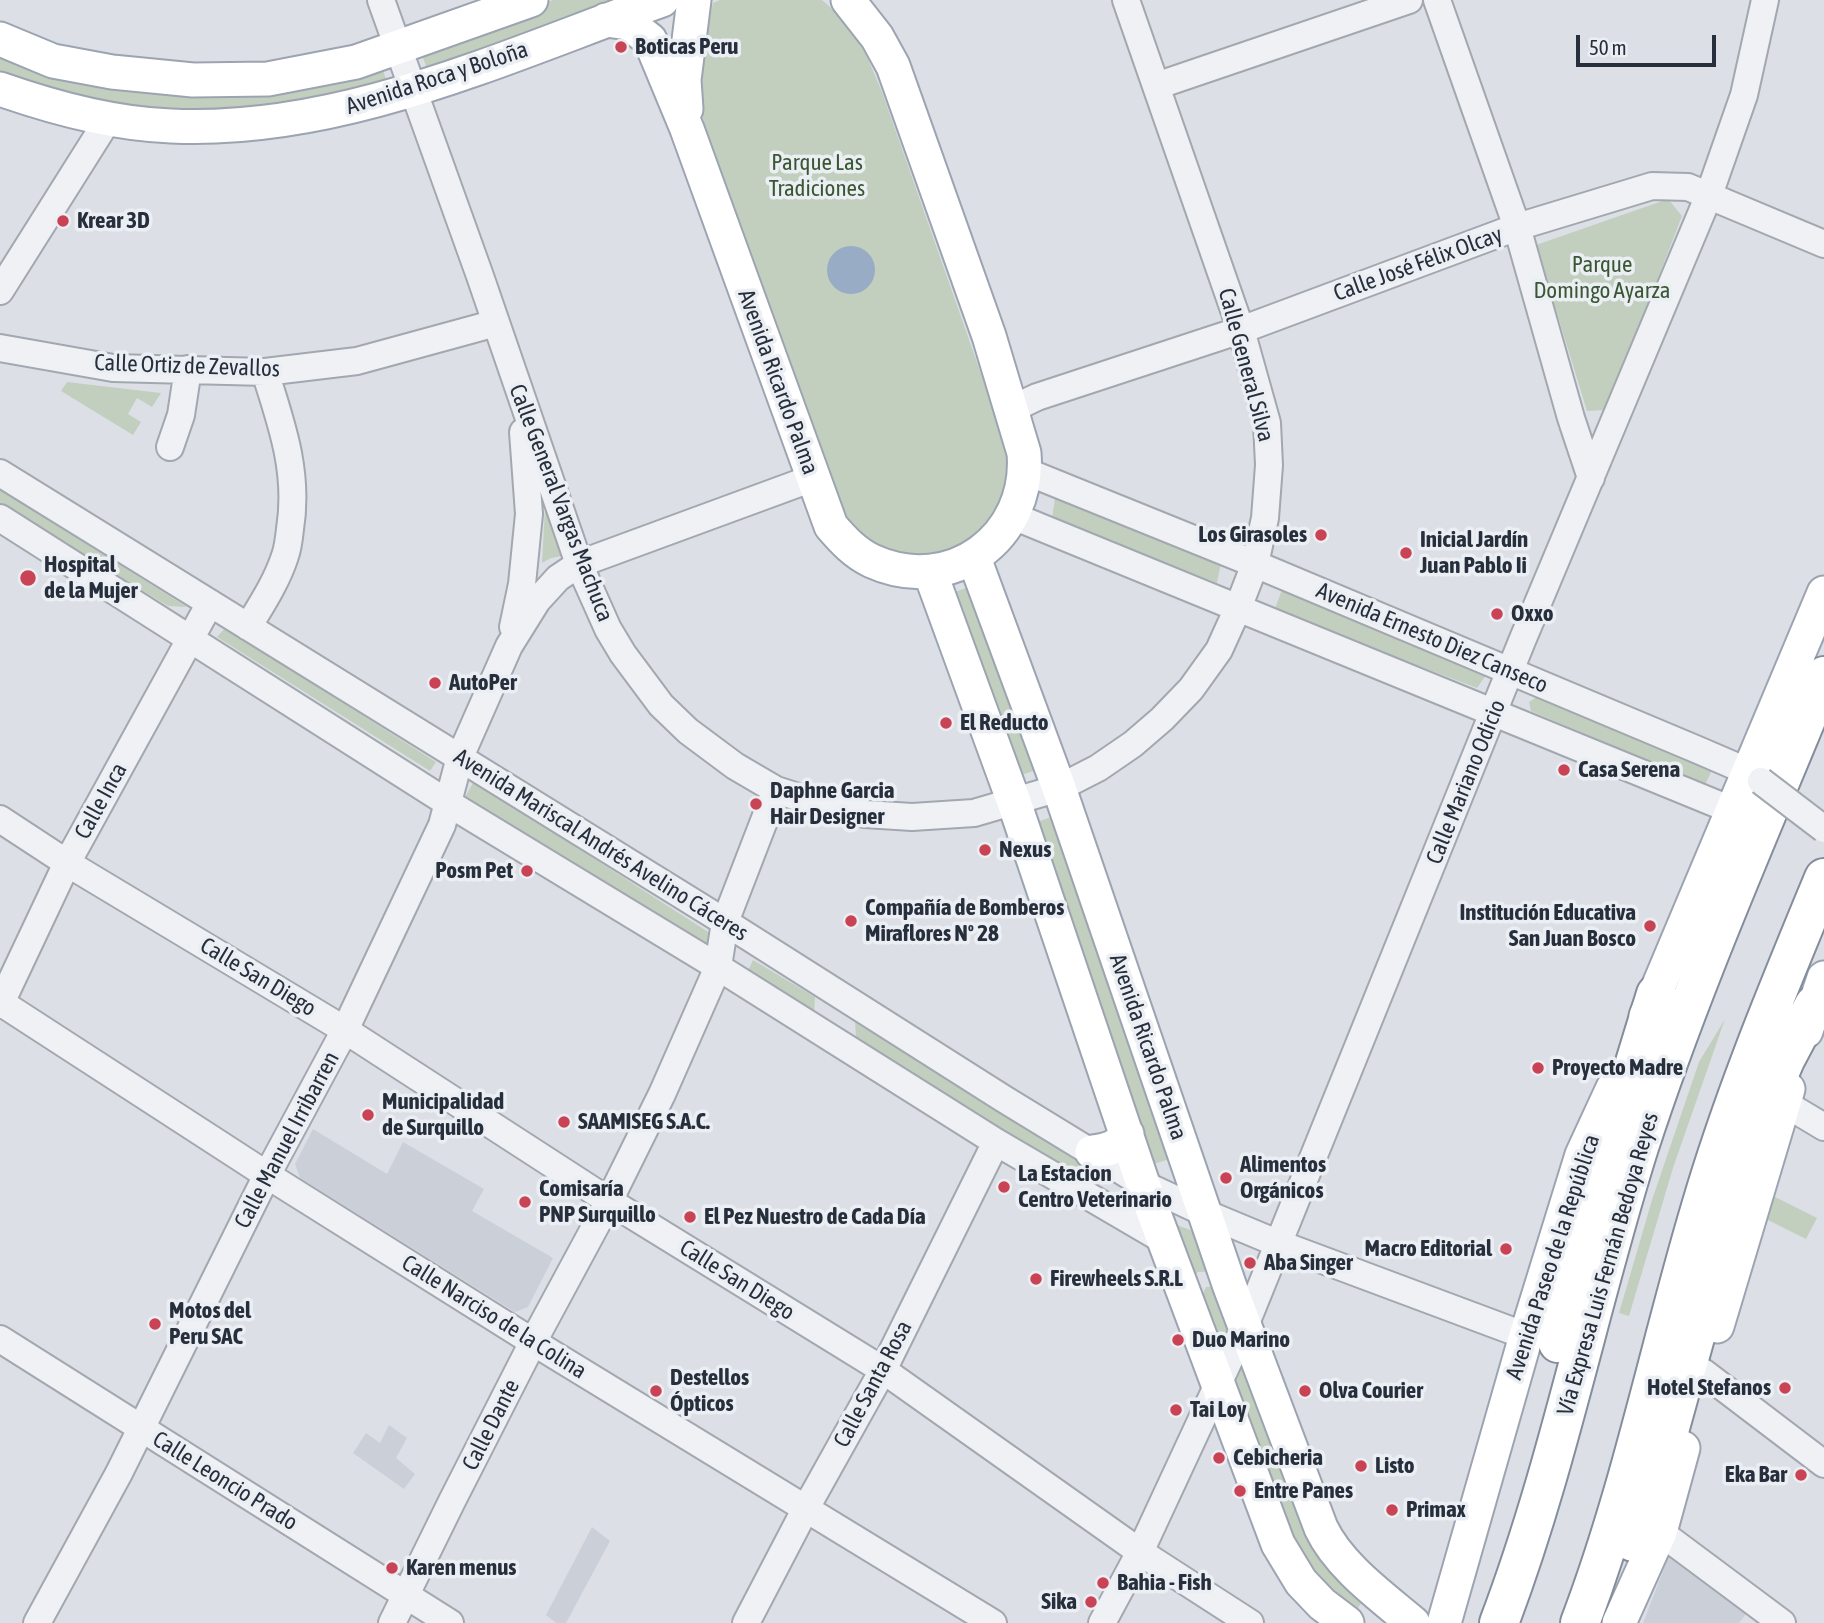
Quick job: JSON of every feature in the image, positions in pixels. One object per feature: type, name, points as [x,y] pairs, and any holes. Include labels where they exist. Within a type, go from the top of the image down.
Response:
[{"type":"highway","name":"Vía Expresa Luis Fernán Bedoya Reyes","points":[[1499,1623],[1530,1538],[1549,1475],[1658,1088],[1824,676]]},
{"type":"highway","points":[[1580,1623],[1625,1487],[1682,1273],[1721,1142],[1750,1059],[1824,878]]},
{"type":"highway","points":[[1587,1623],[1616,1576],[1642,1519],[1751,1141],[1785,1060],[1819,991]]},
{"type":"highway","points":[[1499,1623],[1507,1556],[1519,1492],[1610,1144],[1656,994]]},
{"type":"main road","name":"Avenida Roca y Boloña","points":[[0,39],[53,61],[112,72],[193,80],[268,79],[356,62],[531,0]]},
{"type":"main road","name":"Avenida Roca y Boloña","points":[[0,89],[39,103],[109,118],[169,126],[222,127],[282,121],[347,109],[412,90],[619,12],[663,0]]},
{"type":"main road","name":"Avenida Ricardo Palma","points":[[687,129],[684,80],[694,0]]},
{"type":"main road","name":"Avenida Ricardo Palma","points":[[848,0],[877,37],[892,66]]},
{"type":"main road","name":"Avenida Ricardo Palma","points":[[619,12],[628,23],[650,40],[687,129],[831,526],[848,545],[871,560],[895,569],[930,572],[953,567],[974,558],[997,537],[1013,516],[1025,471],[1022,443],[989,335],[892,66],[874,0]]},
{"type":"main road","name":"Avenida Ricardo Palma","points":[[974,558],[1059,788],[1230,1287],[1326,1539],[1380,1610],[1413,1623]]},
{"type":"main road","name":"Avenida Ricardo Palma","points":[[930,572],[1014,802],[1143,1184],[1278,1544],[1301,1582],[1322,1604],[1347,1623]]},
{"type":"main road","name":"Avenida Paseo de la República","points":[[1444,1623],[1526,1336],[1582,1155],[1656,994],[1734,811],[1755,777],[1824,593]]},
{"type":"main road","points":[[1619,1623],[1660,1532],[1703,1372],[1819,991]]},
{"type":"main road","points":[[1092,1152],[1109,1150],[1120,1144],[1127,1134]]},
{"type":"main road","points":[[1188,1300],[1191,1289],[1198,1279],[1204,1277],[1221,1279],[1230,1287]]},
{"type":"main road","points":[[1256,1488],[1271,1472],[1286,1469],[1301,1473]]},
{"type":"street","name":"Calle General Vargas Machuca","points":[[381,0],[579,564],[608,629],[661,705],[688,731],[735,766],[776,790],[820,804],[877,815],[912,817],[974,813],[1059,788]]},
{"type":"street","name":"Calle General Silva","points":[[1059,788],[1098,768],[1124,750],[1162,719],[1191,689],[1219,650],[1238,608],[1255,564],[1265,518],[1269,445],[1267,423],[1241,330],[1126,0]]},
{"type":"street","points":[[1156,86],[1409,0]]},
{"type":"street","points":[[1437,0],[1517,227],[1591,478]]},
{"type":"street","name":"Calle Mariano Odicio","points":[[1102,1623],[1140,1552],[1245,1326],[1511,671],[1709,195],[1744,95],[1765,0]]},
{"type":"street","points":[[0,291],[109,118]]},
{"type":"street","name":"Calle José Félix Olcay","points":[[1012,409],[1037,397],[1241,330],[1517,227],[1651,186],[1688,187],[1824,244]]},
{"type":"street","name":"Calle Ortiz de Zevallos","points":[[0,348],[113,368],[265,372],[357,361],[496,323]]},
{"type":"street","points":[[170,447],[181,415],[188,369]]},
{"type":"street","points":[[247,627],[269,594],[286,554],[294,506],[292,468],[286,435],[265,372]]},
{"type":"street","name":"Calle Manuel Irribarren","points":[[509,646],[522,584],[529,514],[521,398]]},
{"type":"street","points":[[1572,418],[1593,433],[1604,434],[1612,429]]},
{"type":"street","name":"Avenida Ernesto Diez Canseco","points":[[1025,471],[1255,564],[1698,750],[1755,777],[1824,829]]},
{"type":"street","name":"Avenida Mariscal Andrés Avelino Cáceres","points":[[0,473],[1143,1184],[1277,1243],[1526,1336]]},
{"type":"street","name":"Calle Manuel Irribarren","points":[[37,1623],[119,1473],[267,1175],[345,1030],[442,825],[460,757],[509,646],[537,601],[558,578],[579,564],[813,478]]},
{"type":"street","name":"Avenida Ernesto Diez Canseco","points":[[1013,516],[1734,811]]},
{"type":"street","name":"Avenida Mariscal Andrés Avelino Cáceres","points":[[0,518],[448,803],[827,1034],[996,1142],[1166,1241]]},
{"type":"street","name":"Calle Inca","points":[[0,1003],[67,863],[210,603]]},
{"type":"street","points":[[1678,788],[1687,785],[1699,774],[1702,766],[1698,750]]},
{"type":"street","name":"Calle Dante","points":[[392,1623],[533,1342],[609,1201],[662,1094],[718,967],[725,922],[776,790]]},
{"type":"street","name":"Calle San Diego","points":[[0,819],[67,863],[345,1030],[609,1201],[883,1370],[1140,1552],[1250,1623]]},
{"type":"street","points":[[827,1034],[841,995]]},
{"type":"street","name":"Calle Narciso de la Colina","points":[[0,1003],[533,1342],[993,1623]]},
{"type":"street","points":[[1784,1103],[1824,1127]]},
{"type":"street","name":"Calle Santa Rosa","points":[[746,1623],[883,1370],[996,1142]]},
{"type":"street","name":"Calle Leoncio Prado","points":[[0,1339],[450,1623]]},
{"type":"street","points":[[1703,1372],[1824,1464]]},
{"type":"street","points":[[1660,1532],[1782,1623]]},
{"type":"shaded area","points":[[313,1129],[387,1174],[403,1142],[484,1189],[472,1211],[553,1258],[528,1307],[515,1312],[300,1178],[295,1164]]},
{"type":"shaded area","points":[[389,1425],[407,1438],[396,1458],[415,1474],[404,1489],[353,1453],[366,1433],[380,1443]]},
{"type":"shaded area","points":[[592,1527],[610,1541],[566,1623],[556,1623],[546,1615]]},
{"type":"shaded area","points":[[1670,1553],[1749,1610],[1739,1623],[1643,1623]]},
{"type":"green space","points":[[553,0],[622,0],[430,76],[419,48]]},
{"type":"green space","name":"Parque Las Tradiciones","points":[[720,0],[822,0],[847,22],[868,59],[1004,439],[1007,476],[999,507],[975,535],[959,545],[922,555],[903,554],[874,545],[846,521],[705,129],[701,97],[702,66],[713,3]]},
{"type":"green space","points":[[0,49],[85,77],[380,62],[390,90],[348,102],[144,116],[0,81]]},
{"type":"green space","name":"Parque Domingo Ayarza","points":[[1668,199],[1682,216],[1607,410],[1587,411],[1536,245]]},
{"type":"green space","points":[[67,382],[161,393],[152,407],[137,398],[128,414],[141,422],[133,435],[61,391]]},
{"type":"green space","points":[[546,489],[567,555],[542,563]]},
{"type":"green space","points":[[0,490],[187,607],[168,606],[0,505]]},
{"type":"green space","points":[[1055,498],[1221,563],[1217,583],[1052,518]]},
{"type":"green space","points":[[974,585],[1040,769],[1018,776],[952,593]]},
{"type":"green space","points":[[1283,587],[1489,671],[1477,688],[1274,611]]},
{"type":"green space","points":[[225,628],[436,762],[430,771],[217,637]]},
{"type":"green space","points":[[1541,694],[1714,766],[1705,785],[1531,711],[1529,702]]},
{"type":"green space","points":[[473,783],[716,937],[713,951],[465,797]]},
{"type":"green space","points":[[1057,815],[1176,1157],[1154,1164],[1034,823]]},
{"type":"green space","points":[[753,960],[815,997],[814,1015],[747,973]]},
{"type":"green space","points":[[1725,1019],[1673,1168],[1629,1316],[1619,1313],[1652,1200],[1699,1062]]},
{"type":"green space","points":[[855,1021],[1095,1169],[1084,1185],[856,1038]]},
{"type":"green space","points":[[1771,1195],[1817,1218],[1806,1239],[1760,1216]]},
{"type":"green space","points":[[1177,1225],[1204,1235],[1221,1271],[1198,1272],[1192,1279],[1175,1229]]},
{"type":"green space","points":[[1217,1286],[1238,1330],[1219,1356],[1200,1300],[1206,1287]]},
{"type":"green space","points":[[1245,1347],[1368,1593],[1354,1614],[1320,1587],[1275,1509],[1229,1388]]},
{"type":"water","points":[[851,246],[868,253],[875,270],[868,287],[851,294],[834,287],[827,270],[834,253]]},
{"type":"place","name":"Boticas Peru","points":[[621,47]]},
{"type":"place","name":"Krear 3D","points":[[63,221]]},
{"type":"place","name":"Los Girasoles","points":[[1321,535]]},
{"type":"place","name":"Inicial Jardín Juan Pablo Ii","points":[[1406,553]]},
{"type":"place","name":"Hospital de la Mujer","points":[[28,578]]},
{"type":"place","name":"Oxxo","points":[[1497,614]]},
{"type":"place","name":"AutoPer","points":[[435,683]]},
{"type":"place","name":"El Reducto","points":[[946,723]]},
{"type":"place","name":"Casa Serena","points":[[1564,770]]},
{"type":"place","name":"Daphne Garcia Hair Designer","points":[[756,804]]},
{"type":"place","name":"Nexus","points":[[985,850]]},
{"type":"place","name":"Posm Pet","points":[[527,871]]},
{"type":"place","name":"Compañía de Bomberos Miraflores Nº 28","points":[[851,921]]},
{"type":"place","name":"Institución Educativa San Juan Bosco","points":[[1650,926]]},
{"type":"place","name":"Proyecto Madre","points":[[1538,1068]]},
{"type":"place","name":"Municipalidad de Surquillo","points":[[368,1115]]},
{"type":"place","name":"SAAMISEG S.A.C.","points":[[564,1122]]},
{"type":"place","name":"Alimentos Orgánicos","points":[[1226,1178]]},
{"type":"place","name":"La Estacion Centro Veterinario","points":[[1004,1187]]},
{"type":"place","name":"Comisaría PNP Surquillo","points":[[525,1202]]},
{"type":"place","name":"El Pez Nuestro de Cada Día","points":[[690,1217]]},
{"type":"place","name":"Macro Editorial","points":[[1506,1249]]},
{"type":"place","name":"Aba Singer","points":[[1250,1263]]},
{"type":"place","name":"Firewheels S.R.L","points":[[1036,1279]]},
{"type":"place","name":"Motos del Peru SAC","points":[[155,1324]]},
{"type":"place","name":"Duo Marino","points":[[1178,1340]]},
{"type":"place","name":"Hotel Stefanos","points":[[1785,1388]]},
{"type":"place","name":"Destellos Ópticos","points":[[656,1391]]},
{"type":"place","name":"Olva Courier","points":[[1305,1391]]},
{"type":"place","name":"Tai Loy","points":[[1176,1410]]},
{"type":"place","name":"Cebicheria","points":[[1219,1458]]},
{"type":"place","name":"Listo","points":[[1361,1466]]},
{"type":"place","name":"Eka Bar","points":[[1801,1475]]},
{"type":"place","name":"Entre Panes","points":[[1240,1491]]},
{"type":"place","name":"Primax","points":[[1392,1510]]},
{"type":"place","name":"Karen menus","points":[[392,1568]]},
{"type":"place","name":"Bahia - Fish","points":[[1103,1583]]},
{"type":"place","name":"Sika","points":[[1091,1602]]}]
